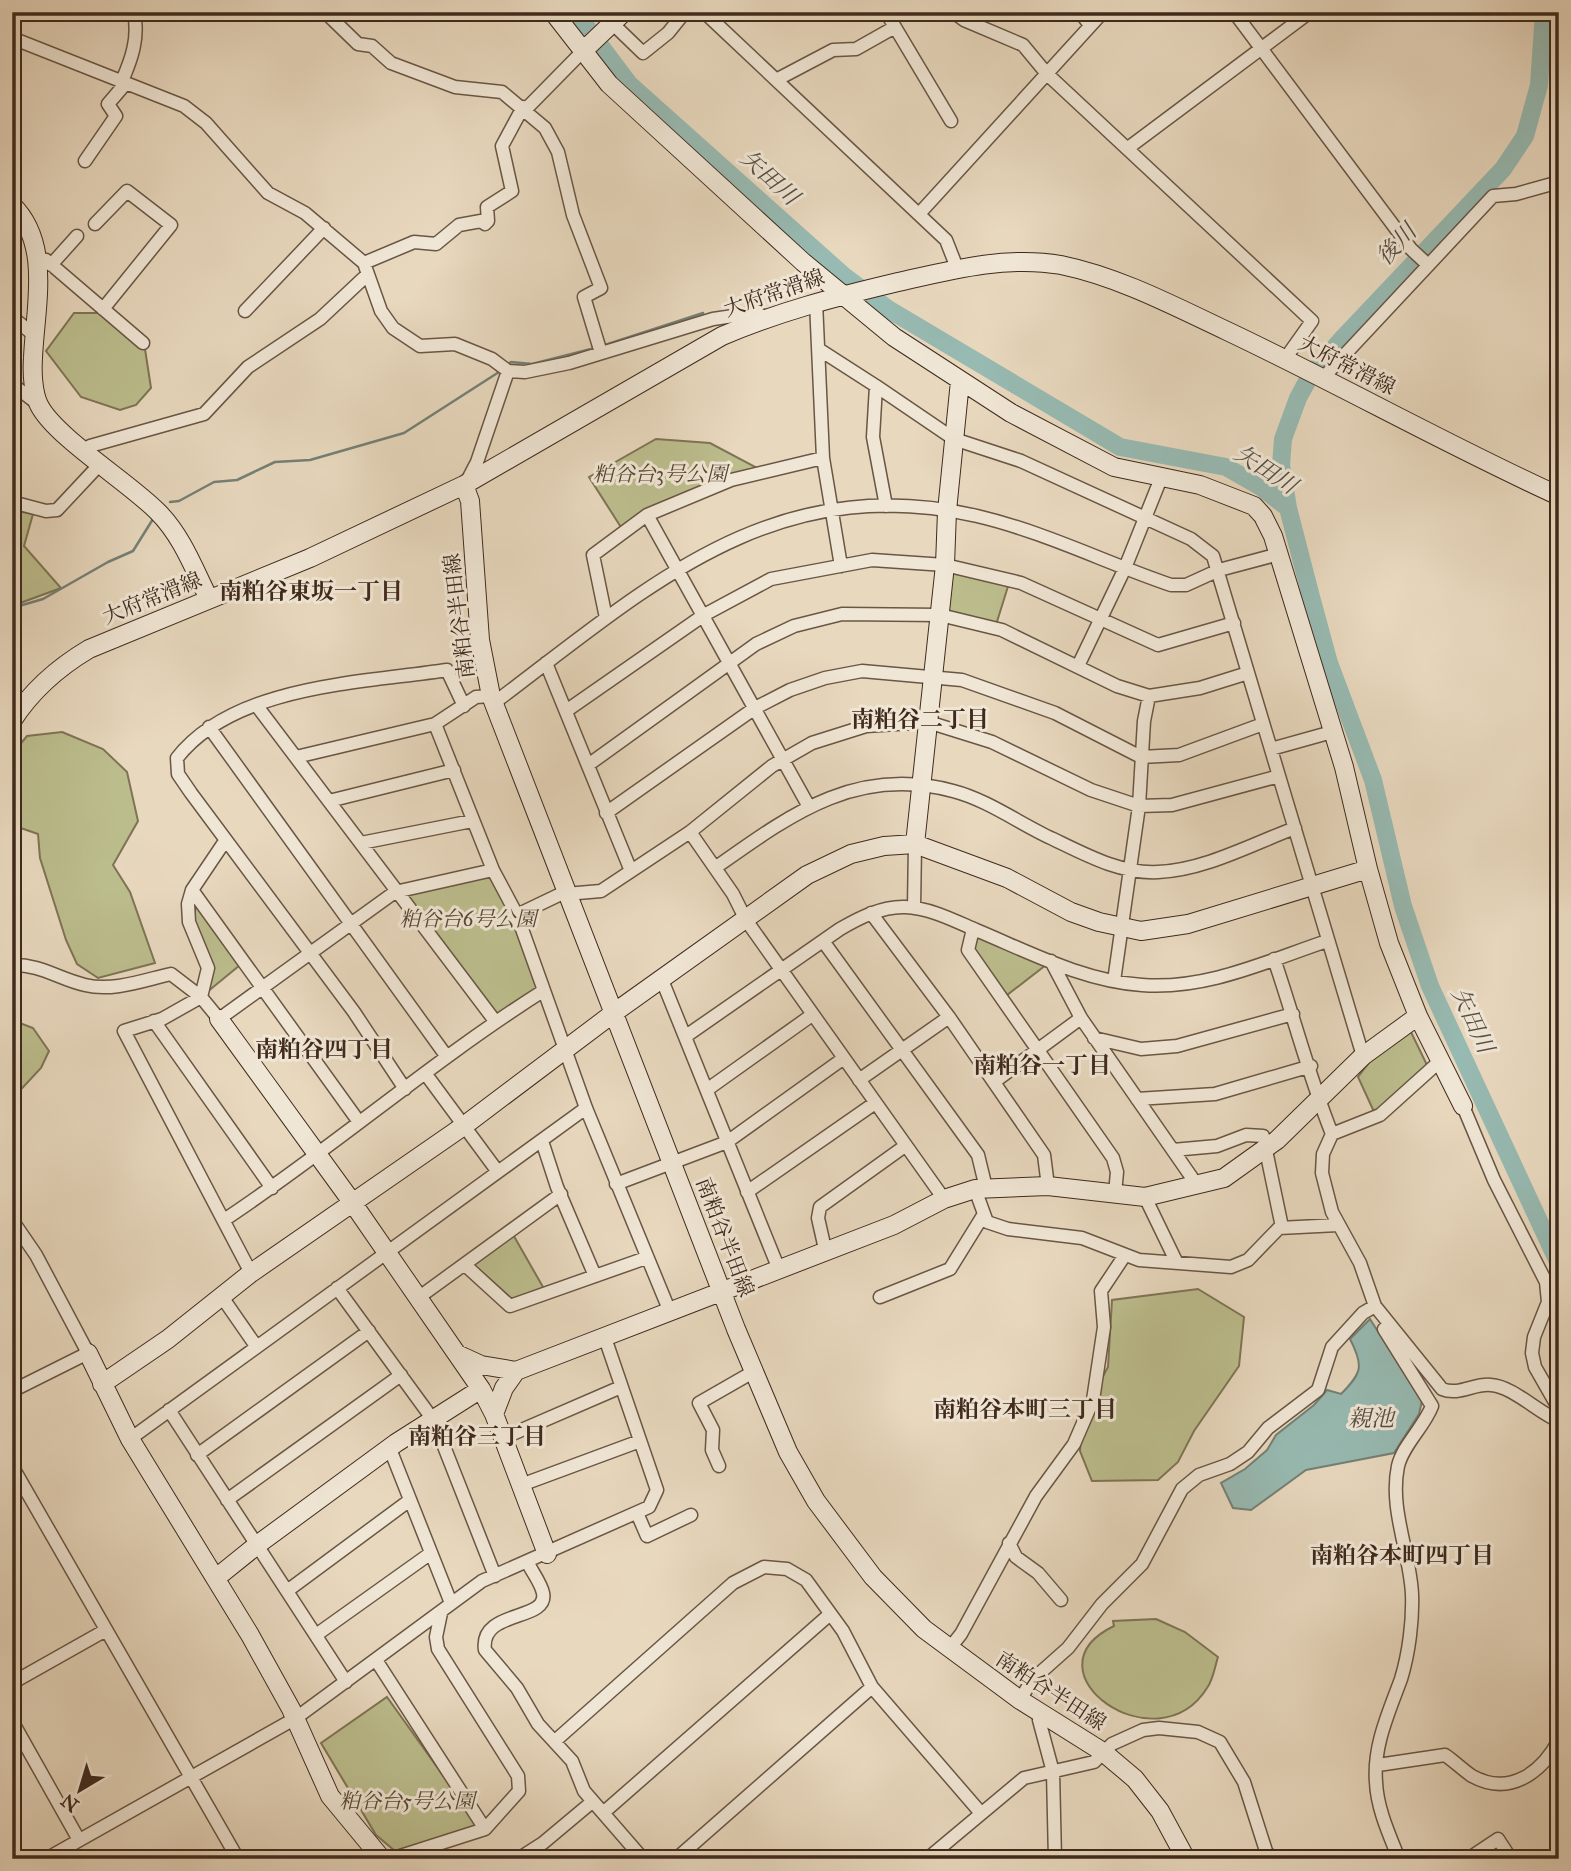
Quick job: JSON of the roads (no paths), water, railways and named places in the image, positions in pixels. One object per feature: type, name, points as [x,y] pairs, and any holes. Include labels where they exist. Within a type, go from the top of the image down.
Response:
[{"type":"street","points":[[85,161],[116,116],[108,104],[124,82],[134,54],[134,12]]},
{"type":"street","points":[[325,12],[358,44],[372,46],[391,63],[455,87],[502,92],[545,128],[558,152],[573,215],[601,288],[584,297],[601,353]]},
{"type":"street","points":[[554,12],[625,99],[894,337],[1011,413],[1114,467],[1200,485],[1254,506],[1263,516],[1279,554],[1349,787],[1389,943],[1418,1016],[1463,1106],[1494,1180],[1546,1282],[1548,1302],[1534,1337],[1532,1353],[1535,1367],[1559,1409]]},
{"type":"street","points":[[90,446],[204,414],[248,367],[320,319],[366,269],[414,242],[436,244],[459,225],[481,221],[485,224],[488,221],[487,206],[512,191],[502,146],[524,108],[614,23],[643,53],[668,33],[685,12]]},
{"type":"street","points":[[704,12],[946,240],[957,268]]},
{"type":"street","points":[[886,12],[951,121]]},
{"type":"street","points":[[953,12],[964,20],[1023,45],[1048,74],[1312,321],[1285,359]]},
{"type":"street","points":[[1080,12],[1089,24]]},
{"type":"street","points":[[919,214],[1048,74],[1089,24],[1103,12]]},
{"type":"street","points":[[1234,12],[1411,249],[1428,265]]},
{"type":"street","points":[[1128,148],[1311,12]]},
{"type":"street","points":[[776,80],[833,50],[856,49],[895,27]]},
{"type":"street","points":[[12,38],[184,106],[207,124],[268,194],[305,213],[366,269],[382,311],[393,328],[420,346],[455,344],[492,359],[508,371],[540,369],[713,319],[754,313],[767,317]]},
{"type":"street","points":[[1322,379],[1493,196],[1516,194],[1559,182]]},
{"type":"street","points":[[95,224],[127,191],[171,225],[103,309]]},
{"type":"street","points":[[12,205],[29,227],[45,262],[144,343]]},
{"type":"street","points":[[245,311],[324,228]]},
{"type":"street","points":[[38,404],[32,372],[34,335],[45,262],[77,236]]},
{"type":"street","name":"大府常滑線","points":[[12,721],[27,698],[62,666],[80,654],[310,558],[464,485],[722,336],[767,317],[843,294],[957,268],[1013,263],[1060,265],[1123,283],[1285,359],[1559,496]]},
{"type":"street","points":[[816,302],[823,458],[841,566]]},
{"type":"street","points":[[12,317],[34,335]]},
{"type":"street","points":[[713,319],[721,326],[722,336]]},
{"type":"street","points":[[820,350],[954,439],[1021,461],[1206,548],[1219,570],[1363,1056]]},
{"type":"street","points":[[464,485],[477,462],[508,371]]},
{"type":"street","points":[[914,908],[915,844],[945,565],[947,511],[960,381]]},
{"type":"street","points":[[12,384],[38,404],[59,429],[102,463],[173,528],[209,599]]},
{"type":"street","points":[[876,386],[873,437],[886,506]]},
{"type":"street","points":[[606,618],[593,555],[647,515],[731,480],[823,458]]},
{"type":"street","points":[[12,502],[46,511],[57,510],[102,463]]},
{"type":"street","points":[[1078,666],[1125,568],[1161,478]]},
{"type":"street","name":"南粕谷半田線","points":[[464,485],[470,501],[480,639],[493,699],[753,1372],[788,1452],[832,1526],[887,1593],[949,1649],[1020,1700],[1103,1752],[1150,1796],[1186,1859]]},
{"type":"street","points":[[296,757],[435,724],[476,697],[493,699],[677,568],[729,540],[769,524],[831,509],[886,506],[977,516],[1060,540],[1171,584],[1186,585],[1219,570],[1279,554]]},
{"type":"street","points":[[647,515],[808,805]]},
{"type":"street","points":[[566,711],[704,615],[771,579],[872,560],[945,565],[1021,583],[1158,645],[1234,623]]},
{"type":"street","points":[[588,765],[756,644],[788,629],[835,615],[883,612],[940,615],[1002,630],[1117,686],[1149,696],[1200,688],[1248,673]]},
{"type":"street","points":[[547,663],[631,871]]},
{"type":"street","points":[[405,1088],[354,1012],[178,774],[177,758],[209,727],[231,714],[297,693],[447,670],[464,706]]},
{"type":"street","points":[[607,813],[755,708],[790,690],[825,678],[862,671],[962,680],[1055,713],[1140,757],[1179,755],[1263,724]]},
{"type":"street","points":[[1114,981],[1139,806],[1140,757],[1149,696]]},
{"type":"street","points":[[257,706],[495,1021]]},
{"type":"street","points":[[517,915],[566,893],[601,891],[690,832],[783,759],[812,743],[866,726],[928,722],[992,742],[1091,790],[1139,806],[1172,805],[1279,776]]},
{"type":"street","points":[[435,724],[493,870],[517,915],[586,1108],[670,1312]]},
{"type":"street","points":[[209,727],[447,1057]]},
{"type":"street","points":[[1271,749],[1332,732]]},
{"type":"street","points":[[329,801],[453,770]]},
{"type":"street","points":[[715,867],[808,805],[846,791],[890,784],[922,785],[954,791],[1102,863],[1129,869],[1157,872],[1184,868],[1294,828]]},
{"type":"street","points":[[361,844],[472,821]]},
{"type":"street","points":[[690,832],[733,894],[746,920],[779,969],[944,1199]]},
{"type":"street","points":[[225,841],[192,890],[188,904],[189,922],[208,968],[201,997],[154,1021],[124,1031],[251,1273]]},
{"type":"street","points":[[102,1384],[168,1339],[251,1273],[465,1125],[615,1012],[807,875],[851,854],[884,846],[915,844],[1007,878],[1072,912],[1121,928],[1151,930],[1188,924],[1311,884],[1368,869]]},
{"type":"street","points":[[219,1019],[395,891],[493,870]]},
{"type":"street","points":[[192,890],[263,985],[359,1122]]},
{"type":"street","points":[[686,1036],[824,940],[871,914],[904,906],[938,914],[1089,976],[1114,981],[1172,985],[1212,981],[1327,941]]},
{"type":"street","points":[[871,914],[948,1017],[1044,1155],[1048,1186]]},
{"type":"street","points":[[973,929],[968,950],[1036,1052],[1113,1158],[1117,1172],[1115,1193]]},
{"type":"street","points":[[824,940],[978,1155],[980,1188],[987,1222],[1008,1229],[1082,1238],[1139,1260],[1231,1267],[1248,1260],[1270,1234],[1282,1227],[1338,1225]]},
{"type":"street","points":[[1274,959],[1311,1066],[1317,1098],[1332,1134]]},
{"type":"street","points":[[1051,961],[1094,1038],[1197,1185]]},
{"type":"street","points":[[12,965],[43,968],[85,985],[112,987],[171,974],[201,997],[352,1202],[481,1389],[494,1414],[547,1554]]},
{"type":"street","points":[[662,979],[778,1267]]},
{"type":"street","points":[[224,1220],[316,1156],[495,1021],[543,991]]},
{"type":"street","points":[[1094,1038],[1141,1049],[1177,1046],[1293,1014]]},
{"type":"street","points":[[708,1089],[812,1015]]},
{"type":"street","points":[[457,1354],[481,1365],[516,1371],[605,1338],[778,1267],[894,1225],[944,1199],[980,1188],[1048,1186],[1145,1197],[1224,1178],[1267,1147],[1363,1056],[1418,1016]]},
{"type":"street","points":[[859,1080],[948,1017]]},
{"type":"street","points":[[994,1082],[1081,1018]]},
{"type":"street","points":[[154,1021],[272,1188]]},
{"type":"street","points":[[616,1184],[727,1142],[844,1058]]},
{"type":"street","points":[[1399,1859],[1379,1803],[1375,1778],[1385,1718],[1402,1675],[1411,1618],[1411,1585],[1399,1518],[1397,1476],[1399,1463],[1432,1406],[1377,1318],[1360,1263],[1327,1200],[1322,1173],[1323,1154],[1332,1134],[1380,1115],[1440,1060]]},
{"type":"street","points":[[1137,1099],[1224,1092],[1311,1066]]},
{"type":"street","points":[[425,1073],[498,1172]]},
{"type":"street","points":[[747,1192],[875,1103]]},
{"type":"street","points":[[130,1439],[586,1108]]},
{"type":"street","points":[[1173,1150],[1217,1146],[1246,1135],[1263,1136],[1282,1227]]},
{"type":"street","points":[[542,1141],[595,1276]]},
{"type":"street","points":[[825,1249],[818,1218],[820,1207],[905,1146]]},
{"type":"street","points":[[418,1298],[561,1195]]},
{"type":"street","points":[[1145,1197],[1176,1261]]},
{"type":"street","points":[[880,1297],[950,1269],[984,1214]]},
{"type":"street","points":[[12,1220],[36,1255],[130,1439],[216,1578],[296,1718],[330,1797],[382,1859]]},
{"type":"street","points":[[949,1649],[961,1634],[1041,1488],[1074,1444],[1093,1400],[1104,1327],[1101,1291],[1125,1255]]},
{"type":"street","points":[[465,1265],[510,1306],[646,1258]]},
{"type":"street","points":[[337,1288],[434,1421],[495,1576]]},
{"type":"street","points":[[222,1297],[256,1346]]},
{"type":"street","points":[[1376,1308],[1442,1389],[1456,1392],[1480,1385],[1497,1386],[1559,1422]]},
{"type":"street","points":[[1020,1700],[1032,1680],[1068,1648],[1102,1604],[1142,1564],[1182,1489],[1199,1475],[1230,1464],[1248,1452],[1268,1429],[1318,1390],[1332,1347],[1363,1313],[1376,1308]]},
{"type":"street","points":[[197,1455],[369,1331]]},
{"type":"street","points":[[46,1859],[296,1718],[482,1581],[528,1563],[649,1507],[657,1490],[605,1338]]},
{"type":"street","points":[[12,1391],[88,1353]]},
{"type":"street","points":[[494,1414],[504,1388],[516,1371]]},
{"type":"street","points":[[719,1466],[712,1450],[713,1430],[699,1403],[753,1372]]},
{"type":"street","points":[[227,1500],[401,1375]]},
{"type":"street","points":[[503,1438],[621,1387]]},
{"type":"street","points":[[216,1578],[390,1449],[481,1389]]},
{"type":"street","points":[[169,1410],[346,1682]]},
{"type":"street","points":[[521,1485],[640,1441]]},
{"type":"street","points":[[390,1449],[451,1603]]},
{"type":"street","points":[[12,1466],[237,1859]]},
{"type":"street","points":[[287,1591],[410,1500]]},
{"type":"street","points":[[637,1513],[647,1536],[691,1515]]},
{"type":"street","points":[[1009,1543],[1016,1557],[1038,1573],[1062,1600]]},
{"type":"street","points":[[316,1635],[431,1553]]},
{"type":"street","points":[[528,1563],[544,1595],[542,1603],[536,1610],[511,1617],[493,1628],[487,1636],[485,1650],[517,1688],[538,1724],[572,1760],[584,1791],[592,1802],[643,1859]]},
{"type":"street","points":[[555,1741],[703,1608],[751,1571],[772,1567],[795,1572],[819,1595],[829,1615],[843,1632],[872,1687],[980,1812]]},
{"type":"street","points":[[391,1859],[485,1829],[515,1799],[521,1784],[512,1765],[438,1649],[436,1637],[441,1613]]},
{"type":"street","points":[[603,1813],[829,1615]]},
{"type":"street","points":[[12,1683],[106,1630]]},
{"type":"street","points":[[376,1660],[485,1829]]},
{"type":"street","points":[[676,1859],[872,1687]]},
{"type":"street","points":[[1041,1714],[1039,1720],[1053,1772],[1055,1859]]},
{"type":"street","points":[[12,1721],[79,1840]]},
{"type":"street","points":[[926,1859],[1024,1778],[1094,1762],[1103,1752],[1132,1734],[1159,1728],[1198,1732],[1220,1742],[1238,1767],[1272,1859]]},
{"type":"street","points":[[1378,1765],[1445,1755],[1472,1776],[1486,1781],[1508,1782],[1531,1776],[1547,1763],[1559,1740]]},
{"type":"street","points":[[518,1859],[543,1843],[592,1802]]},
{"type":"street","points":[[1468,1859],[1498,1839],[1511,1859]]},
{"type":"water","name":"親池","points":[[1370,1319],[1422,1401],[1419,1414],[1394,1453],[1306,1470],[1251,1510],[1233,1508],[1221,1483],[1245,1469],[1267,1450],[1276,1435],[1314,1405],[1327,1390],[1341,1394],[1348,1387],[1359,1369],[1350,1339]]},
{"type":"waterway","name":"矢田川","points":[[575,12],[629,84],[844,276],[888,309],[1120,447],[1226,467],[1261,487],[1288,508]]},
{"type":"waterway","name":"矢田川","points":[[1544,12],[1539,85],[1525,136],[1503,169],[1310,376],[1298,398],[1283,439],[1281,465],[1288,508],[1329,663],[1373,780],[1403,906],[1430,986],[1559,1264]]},
{"type":"waterway","points":[[605,345],[703,313]]},
{"type":"waterway","points":[[507,365],[511,362],[532,364],[595,348]]},
{"type":"waterway","points":[[170,502],[179,501],[214,482],[237,480],[275,462],[310,460],[404,433],[499,372]]},
{"type":"waterway","points":[[12,608],[43,599],[133,551],[153,519]]},
{"type":"district","name":"南粕谷東坂一丁目","points":[[311,591]]},
{"type":"district","name":"南粕谷二丁目","points":[[920,719]]},
{"type":"district","name":"南粕谷四丁目","points":[[324,1049]]},
{"type":"district","name":"南粕谷一丁目","points":[[1042,1065]]},
{"type":"district","name":"南粕谷本町三丁目","points":[[1025,1409]]},
{"type":"district","name":"南粕谷三丁目","points":[[477,1436]]},
{"type":"district","name":"南粕谷本町四丁目","points":[[1402,1555]]},
{"type":"water label","name":"後川","points":[[1396,244]]},
{"type":"park label","name":"粕谷台3号公園","points":[[660,474]]},
{"type":"park label","name":"粕谷台6号公園","points":[[468,919]]},
{"type":"park label","name":"粕谷台5号公園","points":[[407,1801]]}]
